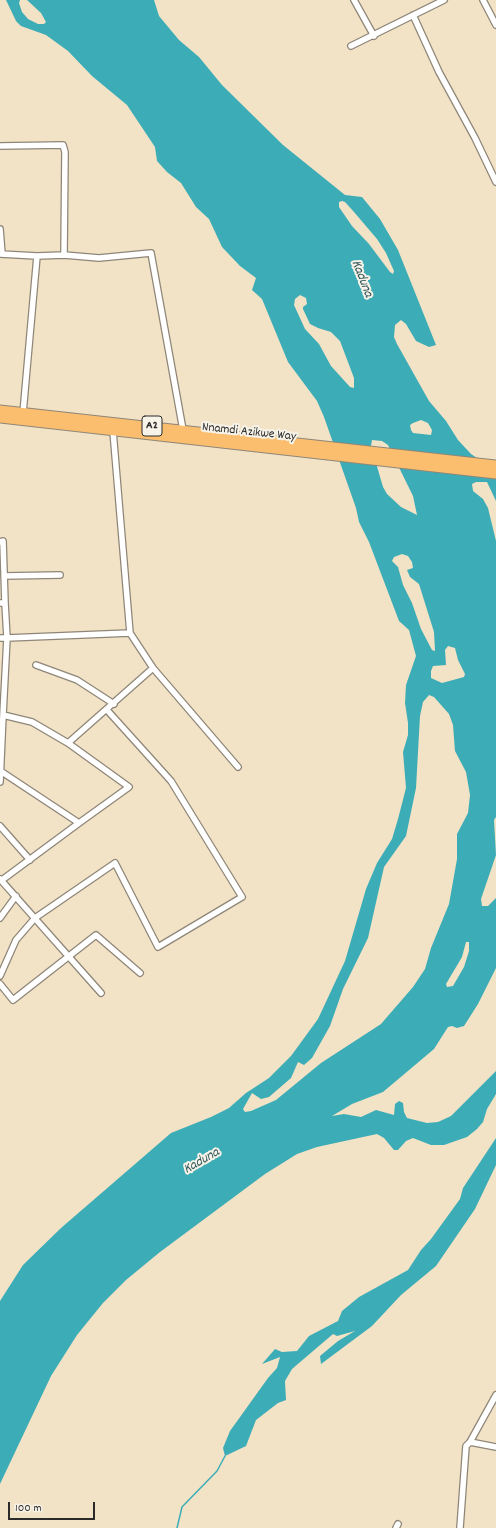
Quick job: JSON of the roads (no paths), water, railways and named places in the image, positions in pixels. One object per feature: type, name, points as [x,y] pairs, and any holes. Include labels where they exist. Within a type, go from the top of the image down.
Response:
[{"type":"highway","name":"Nnamdi Azikwe Way","points":[[0,410],[183,430],[496,474]]},
{"type":"highway","name":"Nnamdi Azikwe Way","points":[[0,418],[496,465]]},
{"type":"street","points":[[354,0],[374,36]]},
{"type":"street","points":[[351,46],[374,36],[444,0]]},
{"type":"street","points":[[483,0],[496,25]]},
{"type":"street","points":[[413,15],[439,72],[475,138],[496,182]]},
{"type":"street","points":[[0,146],[63,145],[65,152],[64,255]]},
{"type":"street","points":[[0,229],[1,254],[37,256],[64,255],[99,258],[151,253],[183,430]]},
{"type":"street","points":[[23,413],[37,256]]},
{"type":"street","points":[[114,430],[130,633],[153,668],[238,767]]},
{"type":"street","points":[[0,542],[3,541],[4,576],[2,603],[7,638],[2,772],[0,782]]},
{"type":"street","points":[[4,576],[60,576]]},
{"type":"street","points":[[0,638],[130,633]]},
{"type":"street","points":[[36,665],[77,680],[114,704]]},
{"type":"street","points":[[68,743],[153,668]]},
{"type":"street","points":[[0,976],[16,940],[35,918],[115,863],[158,947],[242,896],[171,781],[106,710]]},
{"type":"street","points":[[4,715],[32,722],[68,743],[129,787],[1,880],[101,993]]},
{"type":"street","points":[[2,772],[79,823]]},
{"type":"street","points":[[0,826],[30,860]]},
{"type":"street","points":[[0,918],[16,896]]},
{"type":"street","points":[[0,984],[13,1000],[96,935],[140,973]]},
{"type":"street","points":[[460,1528],[466,1446],[470,1442],[496,1395]]},
{"type":"street","points":[[470,1442],[496,1447]]},
{"type":"water","name":"Kaduna","points":[[6,0],[20,0],[19,3],[22,12],[28,19],[38,24],[44,24],[46,22],[41,13],[27,0],[154,0],[159,16],[179,40],[199,57],[222,85],[283,145],[345,195],[362,197],[380,219],[398,250],[436,345],[429,347],[416,341],[406,324],[401,320],[395,325],[394,337],[397,344],[429,401],[446,421],[458,440],[471,454],[496,471],[496,501],[487,482],[476,482],[472,484],[473,491],[483,499],[488,508],[496,541],[496,817],[494,820],[496,855],[481,899],[482,906],[488,906],[496,898],[496,968],[478,1004],[464,1026],[457,1028],[452,1026],[448,1027],[434,1049],[383,1092],[352,1104],[332,1116],[344,1114],[361,1117],[376,1110],[394,1115],[395,1104],[399,1101],[403,1103],[404,1112],[407,1118],[427,1123],[438,1122],[451,1116],[496,1071],[496,1094],[487,1109],[483,1122],[477,1129],[467,1137],[444,1145],[431,1145],[413,1138],[406,1141],[398,1150],[394,1150],[384,1138],[377,1134],[317,1147],[297,1154],[265,1174],[160,1252],[126,1280],[103,1303],[77,1335],[51,1376],[0,1484],[0,1301],[23,1265],[61,1228],[171,1133],[229,1108],[246,1093],[269,1078],[291,1056],[318,1019],[345,961],[366,889],[377,863],[392,839],[398,819],[406,788],[403,752],[408,735],[405,703],[406,685],[416,656],[409,630],[399,621],[369,542],[359,522],[356,508],[324,417],[317,401],[288,362],[262,299],[252,290],[256,278],[240,266],[222,247],[209,219],[196,207],[181,183],[167,172],[157,161],[155,147],[127,105],[92,76],[68,51],[46,35],[21,26],[16,21]],"holes":[[[339,202],[345,202],[377,239],[386,253],[394,271],[393,274],[369,244],[352,226],[339,207]],[[300,295],[306,298],[307,304],[303,307],[303,309],[310,324],[331,332],[340,341],[354,378],[354,388],[350,387],[331,366],[319,344],[305,329],[294,305],[295,299]],[[421,420],[428,423],[432,430],[431,435],[413,433],[410,425]],[[372,440],[382,441],[388,445],[413,496],[417,515],[401,507],[387,494],[383,487],[371,446]],[[402,554],[408,556],[412,562],[413,568],[407,570],[410,577],[419,584],[434,632],[435,651],[432,650],[421,629],[412,603],[403,585],[398,567],[392,561],[394,557]],[[448,646],[455,648],[458,660],[465,674],[464,677],[442,683],[431,678],[433,666],[446,665],[445,650]],[[429,695],[434,697],[449,714],[453,725],[455,751],[466,772],[470,795],[468,813],[457,834],[457,859],[449,904],[431,948],[425,969],[413,987],[381,1024],[321,1063],[276,1100],[251,1111],[245,1112],[243,1109],[252,1093],[261,1099],[269,1097],[291,1078],[298,1062],[304,1065],[312,1058],[330,1026],[343,989],[368,938],[384,867],[406,836],[416,788],[420,716],[423,702]],[[466,942],[469,942],[469,951],[464,967],[453,986],[447,987],[446,984],[462,957]]]},
{"type":"water","points":[[496,1138],[496,1165],[475,1209],[436,1266],[401,1295],[372,1326],[321,1364],[320,1356],[338,1341],[355,1331],[337,1336],[333,1334],[292,1369],[285,1381],[286,1400],[278,1403],[256,1420],[246,1446],[225,1456],[223,1448],[230,1431],[268,1378],[277,1368],[280,1357],[262,1364],[275,1349],[282,1352],[297,1351],[309,1336],[338,1321],[342,1311],[359,1297],[408,1270],[421,1250],[431,1239],[460,1199],[463,1188]]},
{"type":"waterway","points":[[177,1528],[182,1507],[217,1471],[225,1456]]}]
